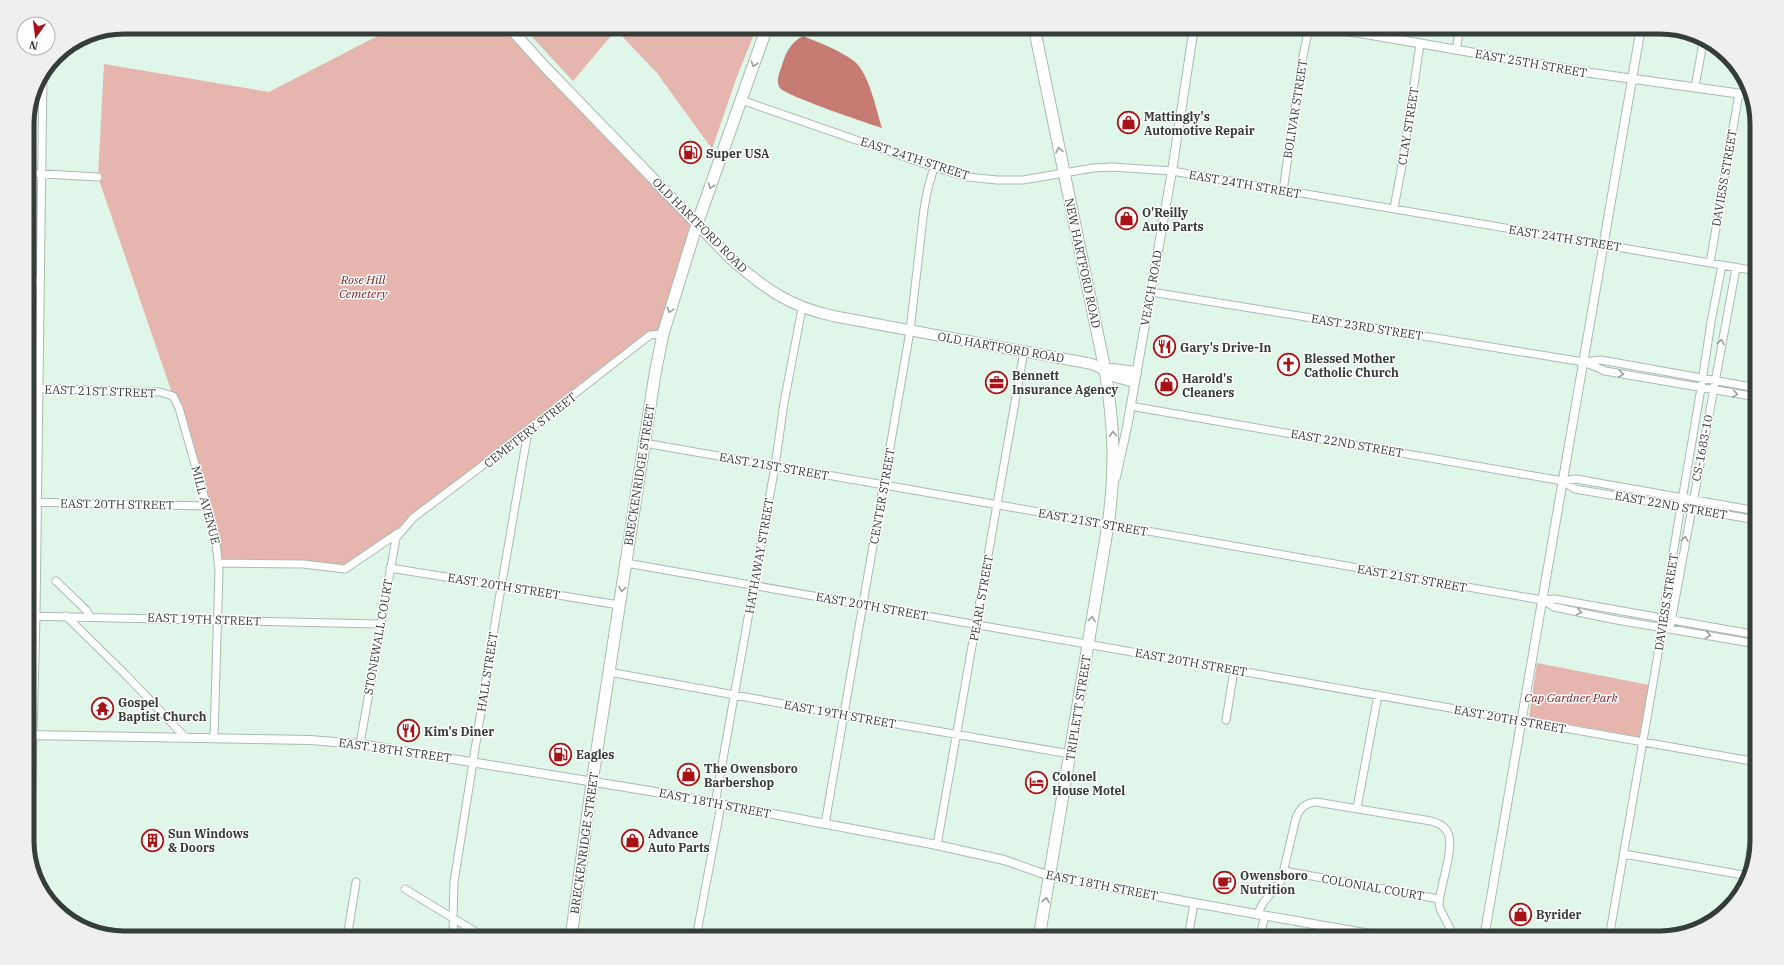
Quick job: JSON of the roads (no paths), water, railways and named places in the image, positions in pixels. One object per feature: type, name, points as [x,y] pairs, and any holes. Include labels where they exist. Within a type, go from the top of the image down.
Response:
[{"type":"main road","name":"OLD HARTFORD ROAD","points":[[516,34],[730,258],[751,276],[780,297],[802,308],[833,316],[1092,364],[1106,370],[1113,369],[1135,377]]},
{"type":"main road","name":"BRECKENRIDGE STREET","points":[[572,931],[592,782],[662,334],[697,224],[765,34]]},
{"type":"main road","name":"NEW HARTFORD ROAD","points":[[1035,34],[1106,370],[1114,438],[1111,501]]},
{"type":"main road","name":"TRIPLETT STREET","points":[[1040,931],[1111,501]]},
{"type":"street","name":"VEACH ROAD","points":[[1111,501],[1130,406],[1172,171],[1193,34]]},
{"type":"street","name":"BOLIVAR STREET","points":[[1283,191],[1301,66],[1308,34]]},
{"type":"street","name":"EAST 25TH STREET","points":[[1359,34],[1632,78],[1745,94]]},
{"type":"street","points":[[1399,40],[1400,34]]},
{"type":"street","points":[[1456,50],[1459,34]]},
{"type":"street","points":[[1485,931],[1640,34]]},
{"type":"street","name":"CLAY STREET","points":[[1394,208],[1420,44]]},
{"type":"street","points":[[1695,87],[1703,45]]},
{"type":"street","points":[[34,656],[38,502],[43,84]]},
{"type":"street","name":"DAVIESS STREET","points":[[1710,263],[1739,93]]},
{"type":"street","name":"EAST 24TH STREET","points":[[741,100],[934,167],[968,177],[997,180],[1023,180],[1112,167],[1172,171],[1750,270]]},
{"type":"street","name":"CENTER STREET","points":[[825,824],[910,331],[924,209],[934,167]]},
{"type":"street","points":[[34,173],[98,177]]},
{"type":"street","name":"DAVIESS STREET","points":[[1610,931],[1643,742],[1662,618],[1703,378],[1712,314],[1722,266]]},
{"type":"street","name":"CS-1683-10","points":[[1670,628],[1692,499],[1736,268]]},
{"type":"street","points":[[34,282],[40,282]]},
{"type":"street","name":"EAST 23RD STREET","points":[[1150,292],[1584,362],[1605,371],[1750,396]]},
{"type":"street","name":"HATHAWAY STREET","points":[[697,931],[735,696],[775,466],[784,403],[802,308]]},
{"type":"street","name":"CEMETERY STREET","points":[[218,563],[303,564],[345,569],[399,532],[413,518],[528,431],[650,335],[662,334]]},
{"type":"street","name":"PEARL STREET","points":[[937,845],[1024,351]]},
{"type":"street","name":"EAST 23RD STREET","points":[[1584,362],[1601,360],[1750,387]]},
{"type":"street","name":"EAST 21ST STREET","points":[[34,389],[160,392],[173,396]]},
{"type":"street","name":"MILL AVENUE","points":[[173,396],[179,408],[215,535],[218,563],[214,738]]},
{"type":"street","name":"EAST 22ND STREET","points":[[1130,406],[1563,481],[1576,479],[1750,510]]},
{"type":"street","name":"HALL STREET","points":[[454,931],[454,882],[501,586],[528,431]]},
{"type":"street","name":"EAST 21ST STREET","points":[[644,443],[997,506],[1542,600],[1555,599],[1750,633]]},
{"type":"street","name":"EAST 22ND STREET","points":[[1563,481],[1575,489],[1750,519]]},
{"type":"street","name":"EAST 20TH STREET","points":[[34,502],[207,506]]},
{"type":"street","name":"STONEWALL COURT","points":[[360,744],[390,568],[396,538],[399,532]]},
{"type":"street","name":"EAST 20TH STREET","points":[[626,563],[1750,761]]},
{"type":"street","name":"EAST 20TH STREET","points":[[390,568],[619,605]]},
{"type":"street","points":[[56,581],[86,610],[90,616]]},
{"type":"street","name":"EAST 21ST STREET","points":[[1542,600],[1554,607],[1750,643]]},
{"type":"street","name":"EAST 19TH STREET","points":[[36,616],[90,616],[380,624]]},
{"type":"street","points":[[66,616],[125,674],[186,738]]},
{"type":"street","points":[[1226,720],[1234,670]]},
{"type":"street","name":"EAST 19TH STREET","points":[[609,672],[735,696],[1070,754]]},
{"type":"street","points":[[1357,808],[1378,695]]},
{"type":"street","name":"EAST 18TH STREET","points":[[34,735],[310,740],[360,744],[473,761],[718,804],[937,845],[1004,860],[1050,876],[1194,904],[1354,931]]},
{"type":"street","name":"COLONIAL COURT","points":[[1260,931],[1263,903],[1281,881],[1296,818],[1304,806],[1316,802],[1431,821],[1444,827],[1450,838],[1450,846],[1439,900],[1440,909],[1451,931]]},
{"type":"street","points":[[1624,854],[1744,874]]},
{"type":"street","name":"COLONIAL COURT","points":[[1284,872],[1439,900]]},
{"type":"street","points":[[348,931],[356,882]]},
{"type":"street","points":[[405,889],[474,931]]},
{"type":"street","points":[[1189,931],[1194,904]]},
{"type":"place","name":"Mattingly's Automotive Repair","points":[[1129,123]]},
{"type":"place","name":"Super USA","points":[[690,153]]},
{"type":"place","name":"O'Reilly Auto Parts","points":[[1126,219]]},
{"type":"place","name":"Gary's Drive-In","points":[[1165,347]]},
{"type":"place","name":"Blessed Mother Catholic Church","points":[[1288,365]]},
{"type":"place","name":"Bennett Insurance Agency","points":[[996,382]]},
{"type":"place","name":"Harold's Cleaners","points":[[1166,385]]},
{"type":"place","name":"Gospel Baptist Church","points":[[103,709]]},
{"type":"place","name":"Kim's Diner","points":[[408,731]]},
{"type":"place","name":"Eagles","points":[[561,754]]},
{"type":"place","name":"The Owensboro Barbershop","points":[[688,775]]},
{"type":"place","name":"Colonel House Motel","points":[[1037,783]]},
{"type":"place","name":"Sun Windows & Doors","points":[[153,840]]},
{"type":"place","name":"Advance Auto Parts","points":[[633,840]]},
{"type":"place","name":"Owensboro Nutrition","points":[[1224,882]]},
{"type":"place","name":"Byrider","points":[[1521,914]]},
{"type":"park label","name":"Rose Hill Cemetery","points":[[363,286]]},
{"type":"park label","name":"Cap Gardner Park","points":[[1571,697]]}]
